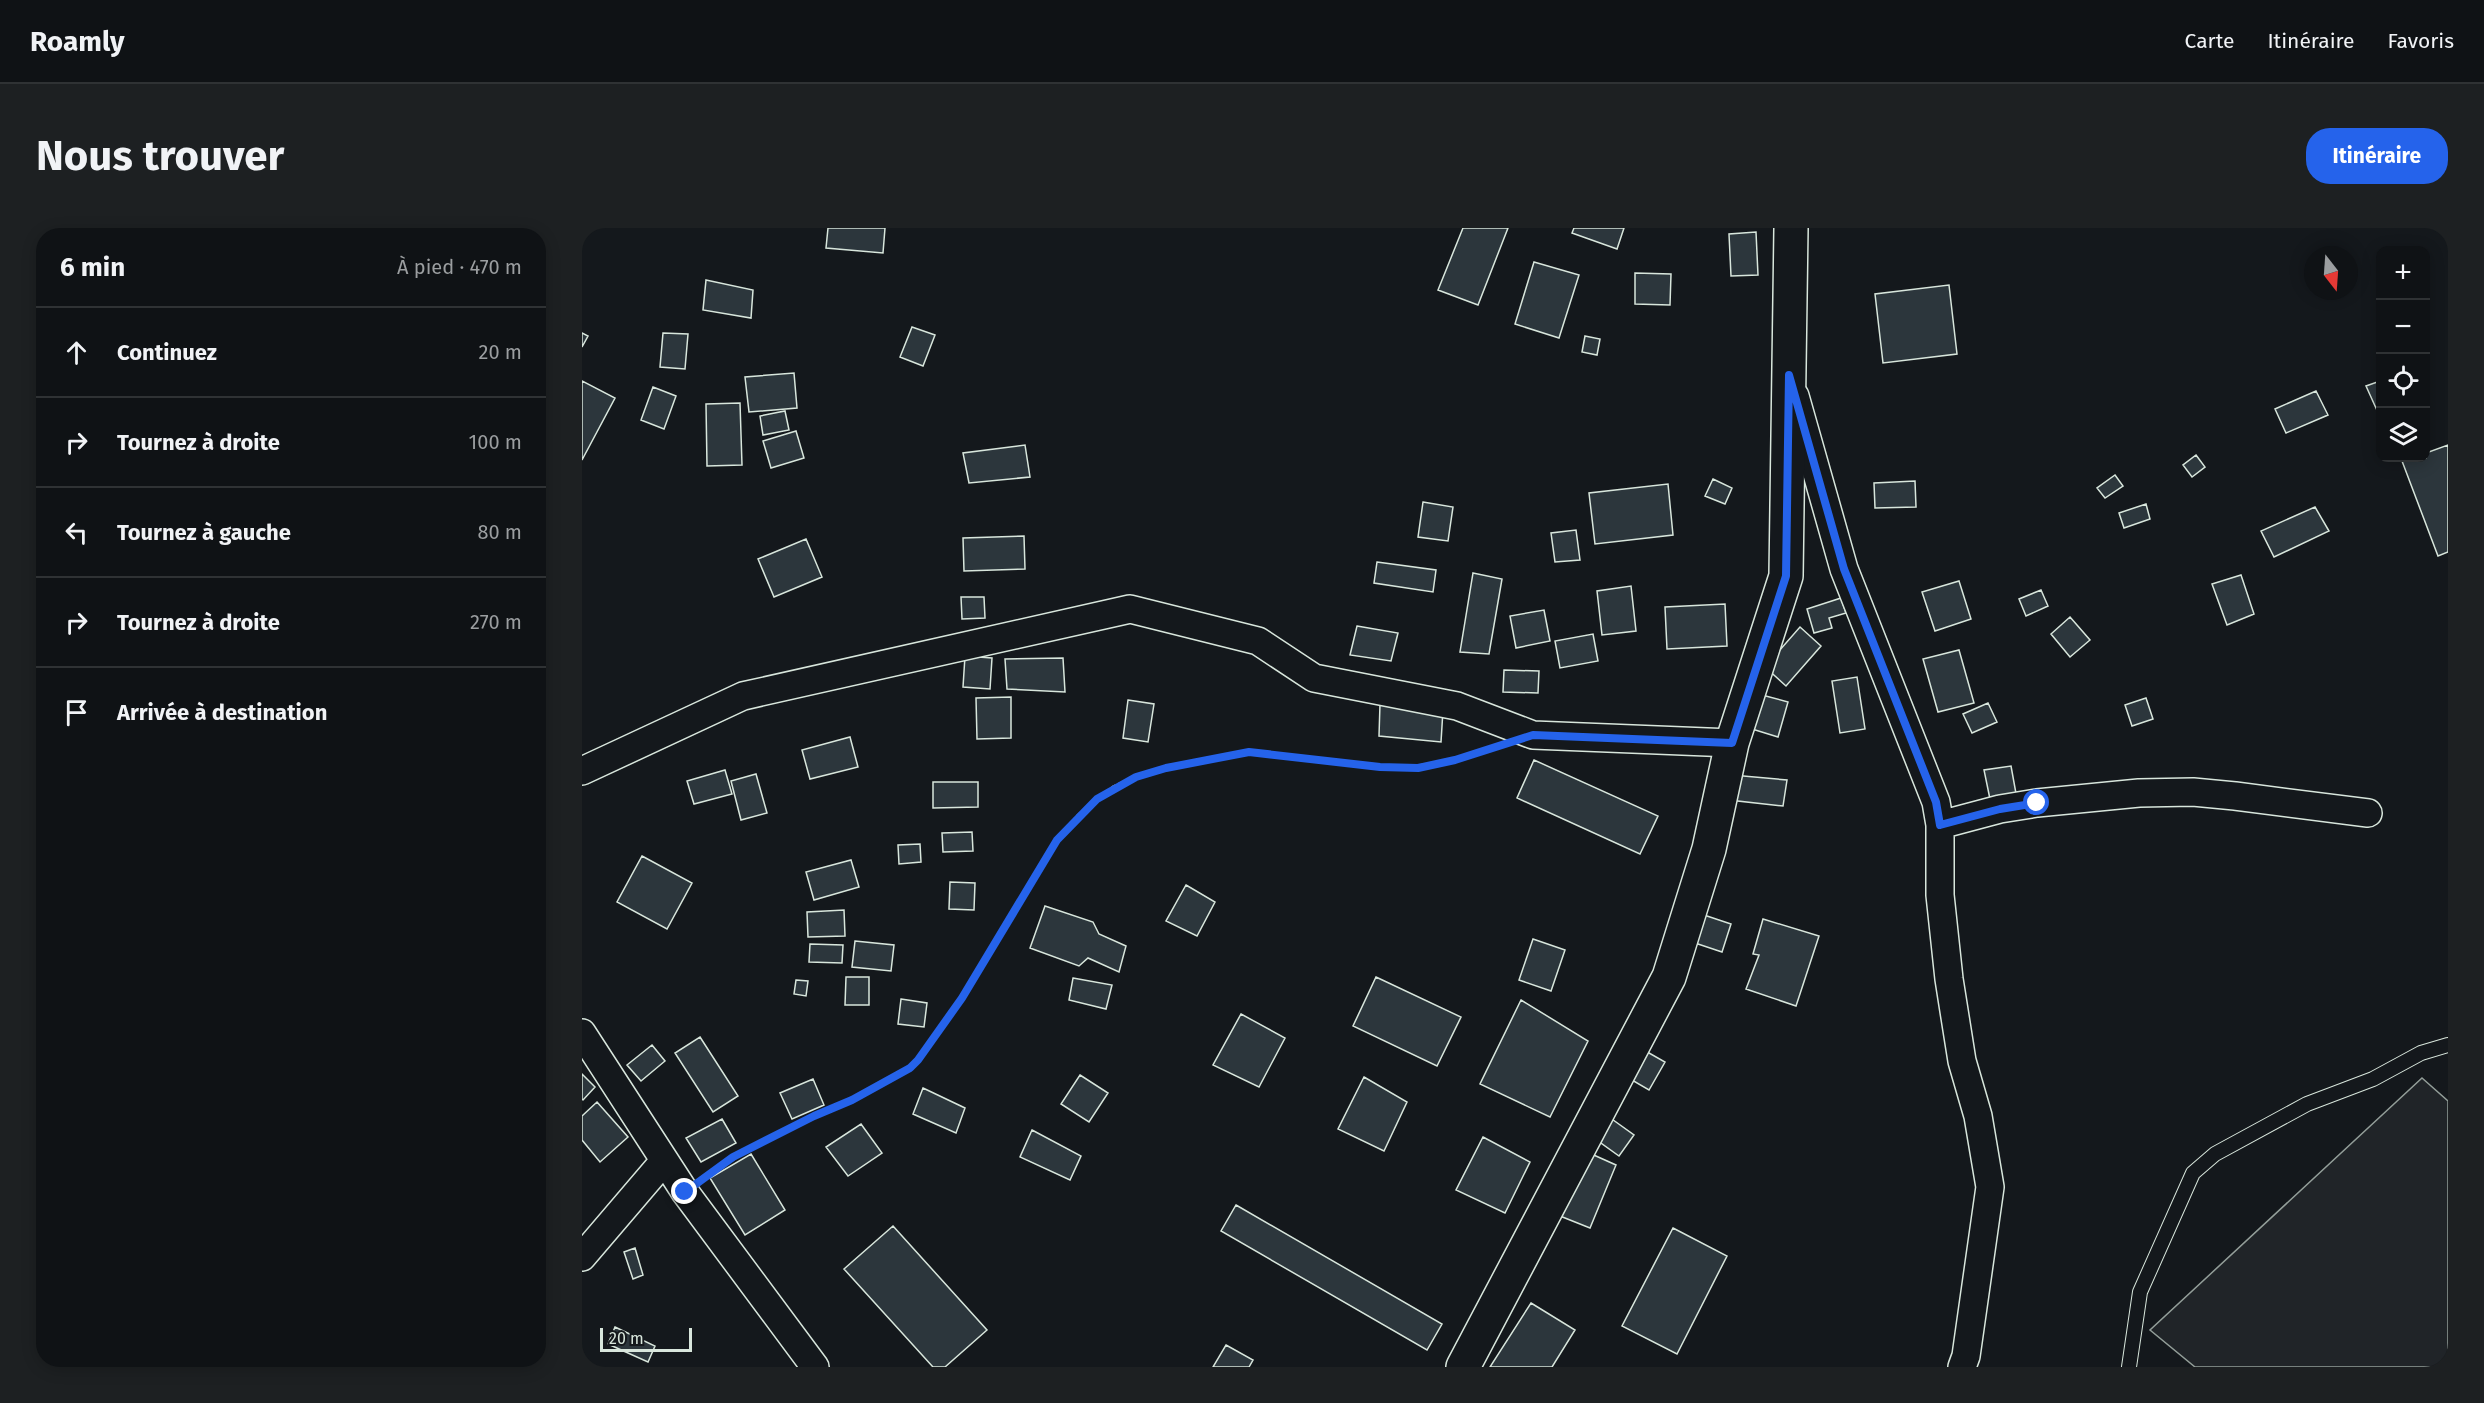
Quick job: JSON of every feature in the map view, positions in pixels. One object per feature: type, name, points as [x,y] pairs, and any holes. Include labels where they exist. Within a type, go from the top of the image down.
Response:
[{"type":"street","points":[[1463,1367],[1669,977],[1709,849],[1732,743],[1786,576],[1791,228]]},
{"type":"street","points":[[1789,375],[1844,569],[1936,802],[1940,825],[1940,895],[1945,945],[1962,1061],[1978,1116],[1989,1187],[1966,1356],[1962,1367]]},
{"type":"street","points":[[582,771],[743,696],[1130,609],[1258,641],[1314,678],[1457,706],[1533,735],[1732,743]]},
{"type":"street","points":[[1940,825],[2000,809],[2037,803],[2139,793],[2193,792],[2368,813]]},
{"type":"street","points":[[582,1033],[685,1192],[815,1367]]},
{"type":"street","points":[[582,1257],[664,1161]]},
{"type":"lane","points":[[2129,1367],[2140,1292],[2193,1173],[2215,1154],[2307,1104],[2373,1080],[2421,1053],[2448,1045]]},
{"type":"path","points":[[685,1192],[733,1157],[814,1116],[852,1100],[910,1068],[962,998],[1057,840],[1078,816],[1114,787],[1136,777],[1166,768],[1249,752],[1380,767],[1418,768],[1463,758],[1533,735]]},
{"type":"shaded area","points":[[2422,1078],[2448,1101],[2448,1367],[2195,1367],[2150,1330]]},
{"type":"building","points":[[828,228],[885,228],[883,253],[826,248]]},
{"type":"building","points":[[1463,228],[1508,228],[1478,305],[1438,290]]},
{"type":"building","points":[[1574,228],[1624,228],[1617,249],[1572,233]]},
{"type":"building","points":[[1756,232],[1758,275],[1731,276],[1729,234]]},
{"type":"building","points":[[1534,262],[1579,275],[1559,338],[1515,324]]},
{"type":"building","points":[[1635,273],[1671,274],[1670,305],[1635,304]]},
{"type":"building","points":[[706,280],[753,290],[751,318],[703,310]]},
{"type":"building","points":[[1949,285],[1957,354],[1883,363],[1875,294]]},
{"type":"building","points":[[912,327],[935,335],[923,366],[900,357]]},
{"type":"building","points":[[582,333],[588,336],[582,347]]},
{"type":"building","points":[[663,333],[688,334],[685,369],[660,367]]},
{"type":"building","points":[[1585,336],[1600,339],[1597,355],[1582,352]]},
{"type":"building","points":[[794,373],[797,408],[749,412],[745,377]]},
{"type":"building","points":[[582,381],[615,398],[582,460]]},
{"type":"building","points":[[2376,382],[2376,408],[2366,386]]},
{"type":"building","points":[[653,387],[676,396],[664,429],[641,420]]},
{"type":"building","points":[[2316,391],[2328,415],[2286,433],[2275,409]]},
{"type":"building","points":[[740,403],[742,465],[707,466],[706,404]]},
{"type":"building","points":[[785,411],[789,430],[763,435],[760,416]]},
{"type":"building","points":[[796,431],[804,458],[771,468],[763,441]]},
{"type":"building","points":[[1025,445],[1030,477],[969,483],[963,453]]},
{"type":"building","points":[[2448,445],[2448,552],[2438,556],[2402,462],[2430,462],[2430,452]]},
{"type":"building","points":[[2196,455],[2205,467],[2192,477],[2183,465]]},
{"type":"building","points":[[2115,475],[2123,486],[2105,498],[2097,488]]},
{"type":"building","points":[[1713,479],[1732,488],[1725,504],[1705,496]]},
{"type":"building","points":[[1915,481],[1916,507],[1875,508],[1874,483]]},
{"type":"building","points":[[1668,484],[1673,535],[1595,544],[1589,493]]},
{"type":"building","points":[[1423,502],[1453,507],[1448,541],[1418,537]]},
{"type":"building","points":[[2146,504],[2150,519],[2124,528],[2119,513]]},
{"type":"building","points":[[2315,507],[2329,531],[2274,557],[2261,531]]},
{"type":"building","points":[[1576,530],[1580,560],[1555,562],[1551,533]]},
{"type":"building","points":[[1024,536],[1025,569],[964,571],[963,538]]},
{"type":"building","points":[[806,539],[822,577],[774,597],[758,559]]},
{"type":"building","points":[[1377,562],[1436,570],[1433,592],[1374,583]]},
{"type":"building","points":[[1473,573],[1502,579],[1489,654],[1460,652]]},
{"type":"building","points":[[2241,575],[2254,614],[2227,625],[2212,584]]},
{"type":"building","points":[[1959,581],[1971,619],[1935,631],[1922,592]]},
{"type":"building","points":[[1631,586],[1636,631],[1602,635],[1597,591]]},
{"type":"building","points":[[2041,590],[2048,606],[2026,616],[2019,599]]},
{"type":"building","points":[[961,597],[984,597],[985,618],[962,619]]},
{"type":"building","points":[[1841,598],[1846,613],[1829,618],[1832,628],[1814,633],[1807,609]]},
{"type":"building","points":[[1725,604],[1727,646],[1667,649],[1665,607]]},
{"type":"building","points":[[1544,610],[1550,641],[1516,648],[1510,616]]},
{"type":"building","points":[[2070,617],[2090,640],[2070,657],[2051,634]]},
{"type":"building","points":[[1357,626],[1398,633],[1391,661],[1350,655]]},
{"type":"building","points":[[1800,627],[1821,646],[1786,686],[1765,667]]},
{"type":"building","points":[[1593,634],[1598,661],[1560,668],[1555,641]]},
{"type":"building","points":[[1959,650],[1974,703],[1938,712],[1923,659]]},
{"type":"building","points":[[965,656],[992,658],[990,689],[963,687]]},
{"type":"building","points":[[1063,658],[1065,692],[1007,689],[1005,659]]},
{"type":"building","points":[[1504,670],[1539,671],[1538,693],[1503,692]]},
{"type":"building","points":[[1857,677],[1865,729],[1840,733],[1832,681]]},
{"type":"building","points":[[1762,695],[1788,702],[1778,737],[1752,729]]},
{"type":"building","points":[[1011,697],[1011,738],[977,739],[976,698]]},
{"type":"building","points":[[2146,698],[2153,719],[2132,726],[2125,705]]},
{"type":"building","points":[[1128,700],[1154,704],[1148,742],[1123,738]]},
{"type":"building","points":[[1988,703],[1997,722],[1972,733],[1963,714]]},
{"type":"building","points":[[1380,704],[1443,710],[1441,742],[1379,736]]},
{"type":"building","points":[[850,737],[858,767],[810,779],[802,750]]},
{"type":"building","points":[[1534,760],[1658,816],[1640,854],[1517,798]]},
{"type":"building","points":[[2011,766],[2017,799],[1991,804],[1984,770]]},
{"type":"building","points":[[725,770],[732,794],[694,804],[687,781]]},
{"type":"building","points":[[756,774],[767,813],[741,820],[731,781]]},
{"type":"building","points":[[1732,775],[1787,780],[1783,806],[1729,800]]},
{"type":"building","points":[[933,782],[978,782],[978,807],[933,808]]},
{"type":"building","points":[[972,832],[973,851],[943,852],[942,833]]},
{"type":"building","points":[[920,844],[921,862],[899,864],[898,845]]},
{"type":"building","points":[[642,856],[692,883],[667,929],[617,902]]},
{"type":"building","points":[[851,860],[859,887],[814,900],[806,872]]},
{"type":"building","points":[[950,882],[975,883],[974,910],[949,909]]},
{"type":"building","points":[[1186,885],[1215,902],[1197,936],[1166,921]]},
{"type":"building","points":[[1045,906],[1093,922],[1099,934],[1126,946],[1119,972],[1088,958],[1079,966],[1030,948]]},
{"type":"building","points":[[844,910],[845,936],[808,937],[807,912]]},
{"type":"building","points":[[1701,914],[1731,924],[1722,952],[1692,942]]},
{"type":"building","points":[[1763,919],[1819,936],[1796,1006],[1746,989],[1759,955],[1753,954]]},
{"type":"building","points":[[1533,939],[1565,950],[1551,991],[1519,980]]},
{"type":"building","points":[[855,941],[894,945],[891,971],[852,967]]},
{"type":"building","points":[[810,944],[843,945],[842,963],[809,962]]},
{"type":"building","points":[[846,977],[869,977],[869,1005],[845,1005]]},
{"type":"building","points":[[1376,977],[1461,1017],[1437,1066],[1353,1026]]},
{"type":"building","points":[[1073,978],[1112,985],[1106,1009],[1069,1000]]},
{"type":"building","points":[[796,980],[808,981],[806,996],[794,994]]},
{"type":"building","points":[[901,999],[927,1003],[924,1027],[898,1024]]},
{"type":"building","points":[[1521,1000],[1588,1041],[1550,1117],[1480,1084]]},
{"type":"building","points":[[1241,1014],[1285,1038],[1259,1087],[1213,1065]]},
{"type":"building","points":[[700,1037],[738,1096],[713,1112],[675,1053]]},
{"type":"building","points":[[652,1045],[665,1061],[641,1081],[627,1065]]},
{"type":"building","points":[[1642,1049],[1665,1062],[1649,1090],[1625,1076]]},
{"type":"building","points":[[582,1074],[595,1087],[583,1100],[582,1099]]},
{"type":"building","points":[[1080,1075],[1108,1093],[1089,1122],[1061,1104]]},
{"type":"building","points":[[1364,1077],[1407,1102],[1384,1151],[1338,1129]]},
{"type":"building","points":[[813,1079],[824,1105],[792,1119],[780,1093]]},
{"type":"building","points":[[923,1088],[965,1108],[956,1133],[913,1114]]},
{"type":"building","points":[[597,1102],[628,1137],[600,1162],[582,1140],[582,1116]]},
{"type":"building","points":[[1609,1117],[1634,1135],[1619,1156],[1594,1138]]},
{"type":"building","points":[[722,1119],[736,1143],[701,1162],[686,1138]]},
{"type":"building","points":[[861,1124],[882,1153],[848,1176],[826,1147]]},
{"type":"building","points":[[1032,1130],[1081,1156],[1070,1180],[1020,1157]]},
{"type":"building","points":[[1483,1137],[1530,1162],[1505,1213],[1456,1190]]},
{"type":"building","points":[[1587,1152],[1616,1165],[1590,1228],[1560,1216]]},
{"type":"building","points":[[751,1154],[785,1210],[745,1235],[710,1178]]},
{"type":"building","points":[[1236,1205],[1442,1324],[1427,1350],[1221,1231]]},
{"type":"building","points":[[893,1226],[987,1330],[945,1367],[933,1367],[844,1269]]},
{"type":"building","points":[[1673,1228],[1727,1256],[1677,1354],[1622,1326]]},
{"type":"building","points":[[635,1248],[643,1275],[633,1279],[624,1252]]},
{"type":"building","points":[[1531,1303],[1575,1330],[1552,1367],[1490,1367]]},
{"type":"building","points":[[615,1327],[655,1346],[648,1362],[608,1344]]},
{"type":"building","points":[[1226,1345],[1253,1360],[1249,1367],[1213,1367]]},
{"type":"route","points":[[685,1192],[733,1157],[814,1116],[852,1100],[910,1068],[962,998],[1057,840],[1097,799],[1114,787],[1136,777],[1166,768],[1249,752],[1336,763],[1418,768],[1490,750],[1533,735],[1732,743],[1786,576],[1789,375],[1844,569],[1936,802],[1940,825],[2000,809],[2037,803]]}]
